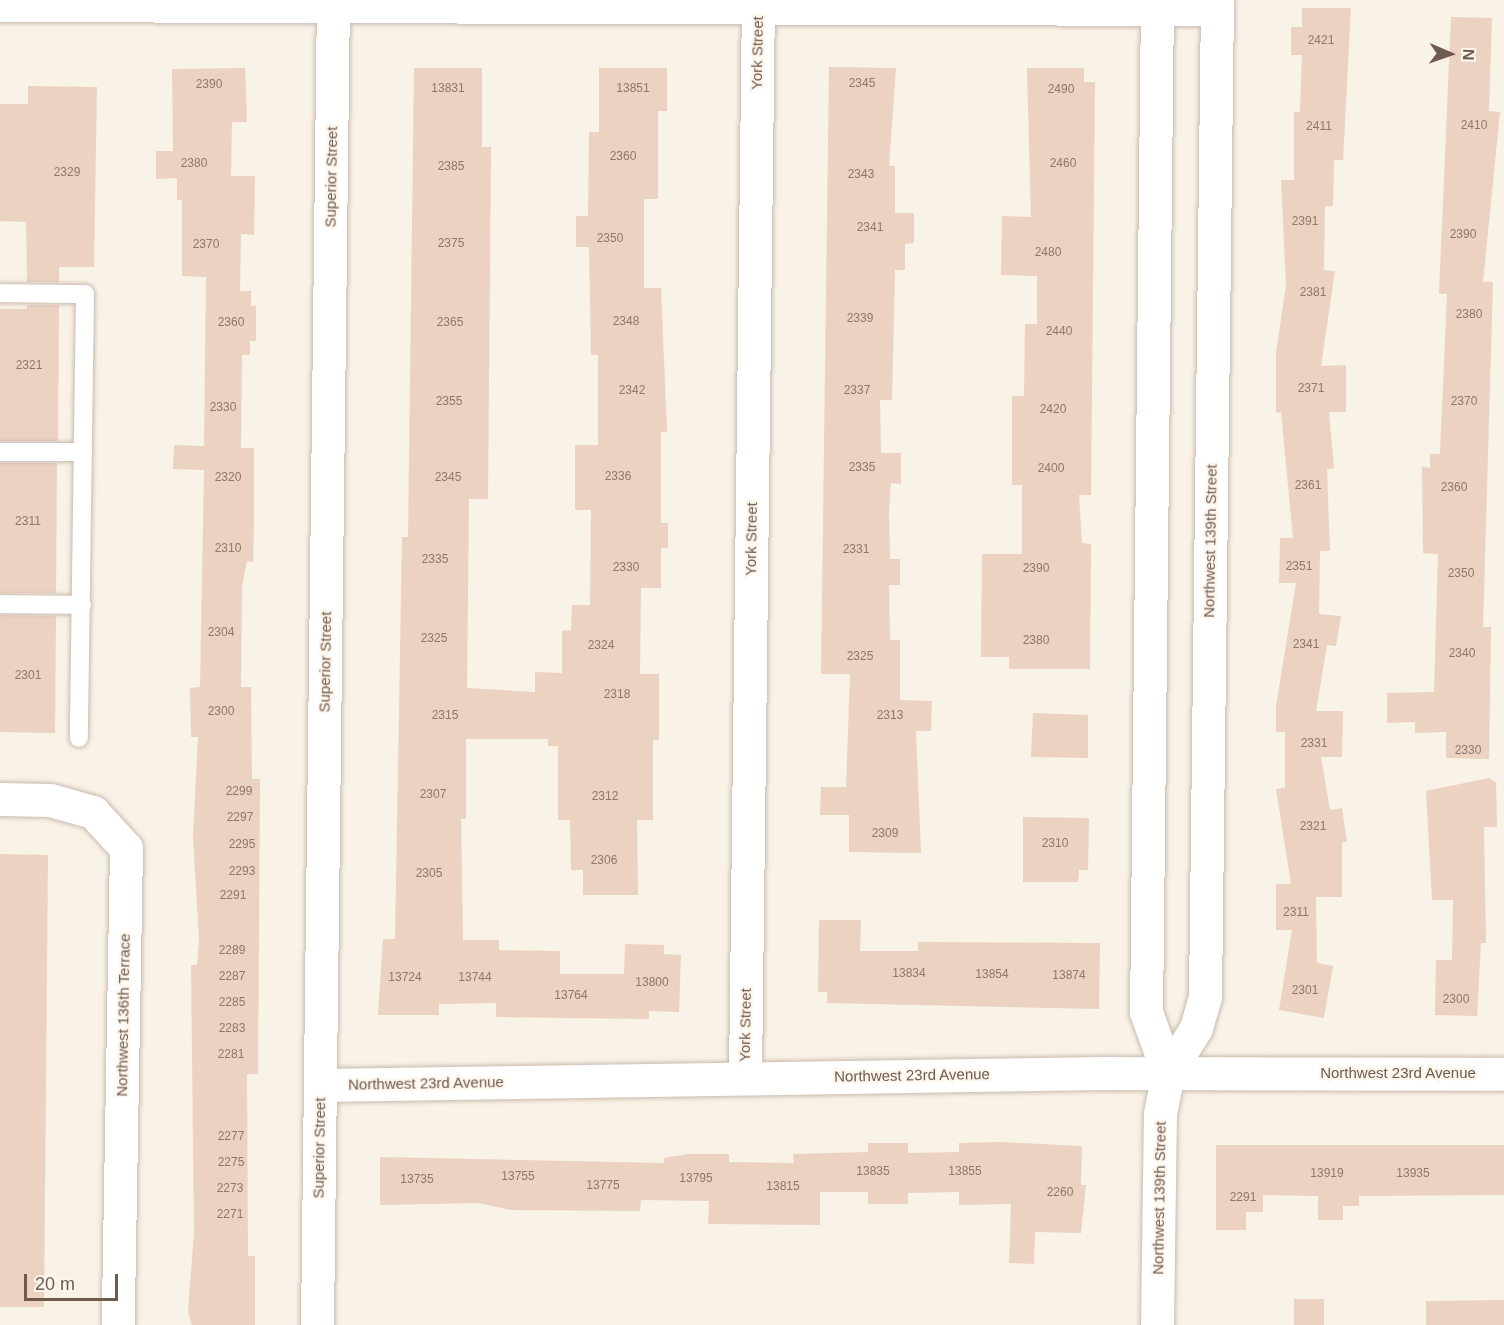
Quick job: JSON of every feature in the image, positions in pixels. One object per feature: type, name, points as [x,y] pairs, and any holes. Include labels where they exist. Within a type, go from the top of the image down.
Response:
[{"type":"street","points":[[0,5],[107,3],[1217,4]]},
{"type":"street","name":"York Street","points":[[745,1077],[758,3]]},
{"type":"street","points":[[1157,4],[1146,1012],[1168,1073]]},
{"type":"street","name":"Northwest 139th Street","points":[[1157,1325],[1160,1114],[1168,1073],[1196,1028],[1205,997],[1217,4]]},
{"type":"street","name":"Superior Street","points":[[318,1325],[333,5]]},
{"type":"street","name":"Northwest 136th Terrace","points":[[0,799],[50,800],[93,812],[126,849],[118,1325]]},
{"type":"street","name":"Northwest 23rd Avenue","points":[[320,1085],[745,1077],[1168,1073],[1504,1074]]},
{"type":"lane","points":[[0,293],[85,294],[79,738]]},
{"type":"lane","points":[[0,452],[84,452]]},
{"type":"lane","points":[[0,604],[82,605]]},
{"type":"building","points":[[1302,8],[1351,8],[1343,160],[1334,160],[1333,206],[1325,206],[1324,270],[1335,271],[1321,366],[1346,365],[1346,412],[1329,412],[1334,468],[1327,469],[1330,551],[1320,551],[1319,614],[1341,616],[1336,646],[1327,645],[1316,711],[1343,711],[1342,757],[1321,757],[1330,810],[1342,808],[1347,842],[1342,842],[1342,897],[1316,897],[1317,963],[1333,966],[1324,1018],[1279,1010],[1292,930],[1276,930],[1276,884],[1291,884],[1276,789],[1285,788],[1285,732],[1276,732],[1276,706],[1296,583],[1279,583],[1280,538],[1293,538],[1281,412],[1276,413],[1276,353],[1286,285],[1281,180],[1294,180],[1294,112],[1300,112],[1302,55],[1291,55],[1291,27],[1302,27]]},
{"type":"building","points":[[1451,17],[1492,18],[1489,111],[1500,112],[1483,282],[1493,282],[1483,627],[1491,627],[1489,759],[1446,758],[1446,732],[1415,733],[1415,722],[1387,723],[1387,693],[1434,692],[1438,554],[1423,553],[1422,467],[1430,468],[1430,454],[1440,454],[1447,294],[1439,294]]},
{"type":"building","points":[[829,67],[896,68],[889,166],[895,166],[895,213],[914,213],[914,243],[905,244],[905,270],[895,270],[892,400],[880,400],[881,453],[901,453],[901,484],[891,483],[889,510],[890,559],[900,559],[900,585],[889,585],[890,640],[900,640],[900,700],[932,701],[931,731],[916,731],[921,853],[849,852],[849,815],[820,815],[821,787],[846,787],[850,674],[821,674]]},
{"type":"building","points":[[245,68],[247,122],[232,122],[231,176],[255,176],[254,235],[241,234],[240,291],[251,291],[251,306],[256,306],[256,341],[250,341],[250,355],[242,355],[241,448],[254,448],[254,523],[253,562],[247,561],[242,586],[241,687],[251,687],[252,779],[260,779],[258,1074],[247,1074],[248,1256],[255,1256],[255,1325],[192,1325],[188,1311],[194,1232],[191,965],[197,965],[199,940],[193,836],[198,737],[191,737],[190,688],[200,687],[204,470],[173,469],[174,445],[204,446],[206,277],[182,276],[182,200],[177,200],[177,178],[156,179],[156,151],[173,151],[172,69]]},
{"type":"building","points":[[414,68],[482,68],[482,147],[491,147],[488,499],[469,499],[467,688],[535,692],[535,672],[562,673],[562,631],[571,630],[572,605],[590,605],[591,510],[575,510],[575,445],[598,445],[598,355],[591,355],[589,247],[576,247],[576,216],[588,216],[589,132],[599,132],[599,68],[667,68],[667,111],[658,111],[658,199],[644,199],[644,288],[661,288],[667,432],[661,432],[661,523],[668,523],[668,548],[661,548],[661,588],[641,588],[640,674],[659,674],[659,740],[653,740],[653,820],[637,820],[638,895],[583,895],[583,870],[571,870],[570,820],[558,820],[558,746],[548,746],[548,739],[466,739],[466,819],[461,819],[463,940],[499,940],[499,950],[560,951],[560,974],[624,974],[625,944],[664,945],[664,954],[681,955],[679,1012],[649,1011],[649,1019],[496,1017],[496,1003],[439,1004],[439,1015],[378,1015],[383,939],[395,939],[402,537],[408,537]]},
{"type":"building","points":[[1027,68],[1084,68],[1084,82],[1095,82],[1091,495],[1079,495],[1082,543],[1091,544],[1090,669],[1009,669],[1009,657],[981,657],[982,554],[1022,554],[1022,485],[1012,485],[1012,396],[1024,396],[1025,324],[1037,324],[1037,276],[1001,275],[1002,216],[1031,217]]},
{"type":"building","points":[[28,86],[97,87],[94,267],[59,267],[59,282],[27,282],[26,222],[0,221],[0,104],[28,104]]},
{"type":"building","points":[[27,305],[59,305],[58,441],[0,441],[0,309],[27,309]]},
{"type":"building","points":[[0,463],[57,463],[56,593],[0,593]]},
{"type":"building","points":[[0,615],[56,616],[55,733],[0,732]]},
{"type":"building","points":[[1033,713],[1088,715],[1088,758],[1031,757]]},
{"type":"building","points":[[1489,778],[1496,782],[1497,827],[1484,827],[1486,943],[1481,943],[1477,1016],[1435,1015],[1436,960],[1452,960],[1453,900],[1432,900],[1426,791]]},
{"type":"building","points":[[1023,817],[1089,818],[1088,870],[1079,870],[1078,882],[1023,882]]},
{"type":"building","points":[[0,854],[48,855],[44,1307],[0,1307]]},
{"type":"building","points":[[819,920],[861,920],[860,951],[918,951],[918,942],[1100,943],[1099,1009],[827,1003],[827,992],[818,992]]},
{"type":"building","points":[[999,1142],[1082,1146],[1081,1185],[1086,1185],[1081,1233],[1035,1232],[1034,1264],[1009,1263],[1011,1204],[959,1205],[959,1192],[908,1193],[908,1204],[868,1204],[868,1192],[820,1192],[820,1225],[708,1224],[709,1201],[641,1200],[640,1211],[511,1210],[478,1203],[380,1205],[380,1157],[664,1163],[664,1158],[689,1154],[729,1154],[729,1162],[794,1163],[793,1154],[868,1152],[868,1143],[908,1143],[908,1153],[959,1152],[959,1143]]},
{"type":"building","points":[[1216,1145],[1504,1145],[1504,1195],[1359,1196],[1359,1206],[1343,1206],[1343,1220],[1318,1220],[1318,1196],[1263,1195],[1263,1212],[1246,1212],[1246,1230],[1216,1230]]},
{"type":"building","points":[[1294,1299],[1324,1299],[1324,1325],[1294,1325]]},
{"type":"building","points":[[1504,1300],[1504,1325],[1426,1325],[1426,1301]]}]
